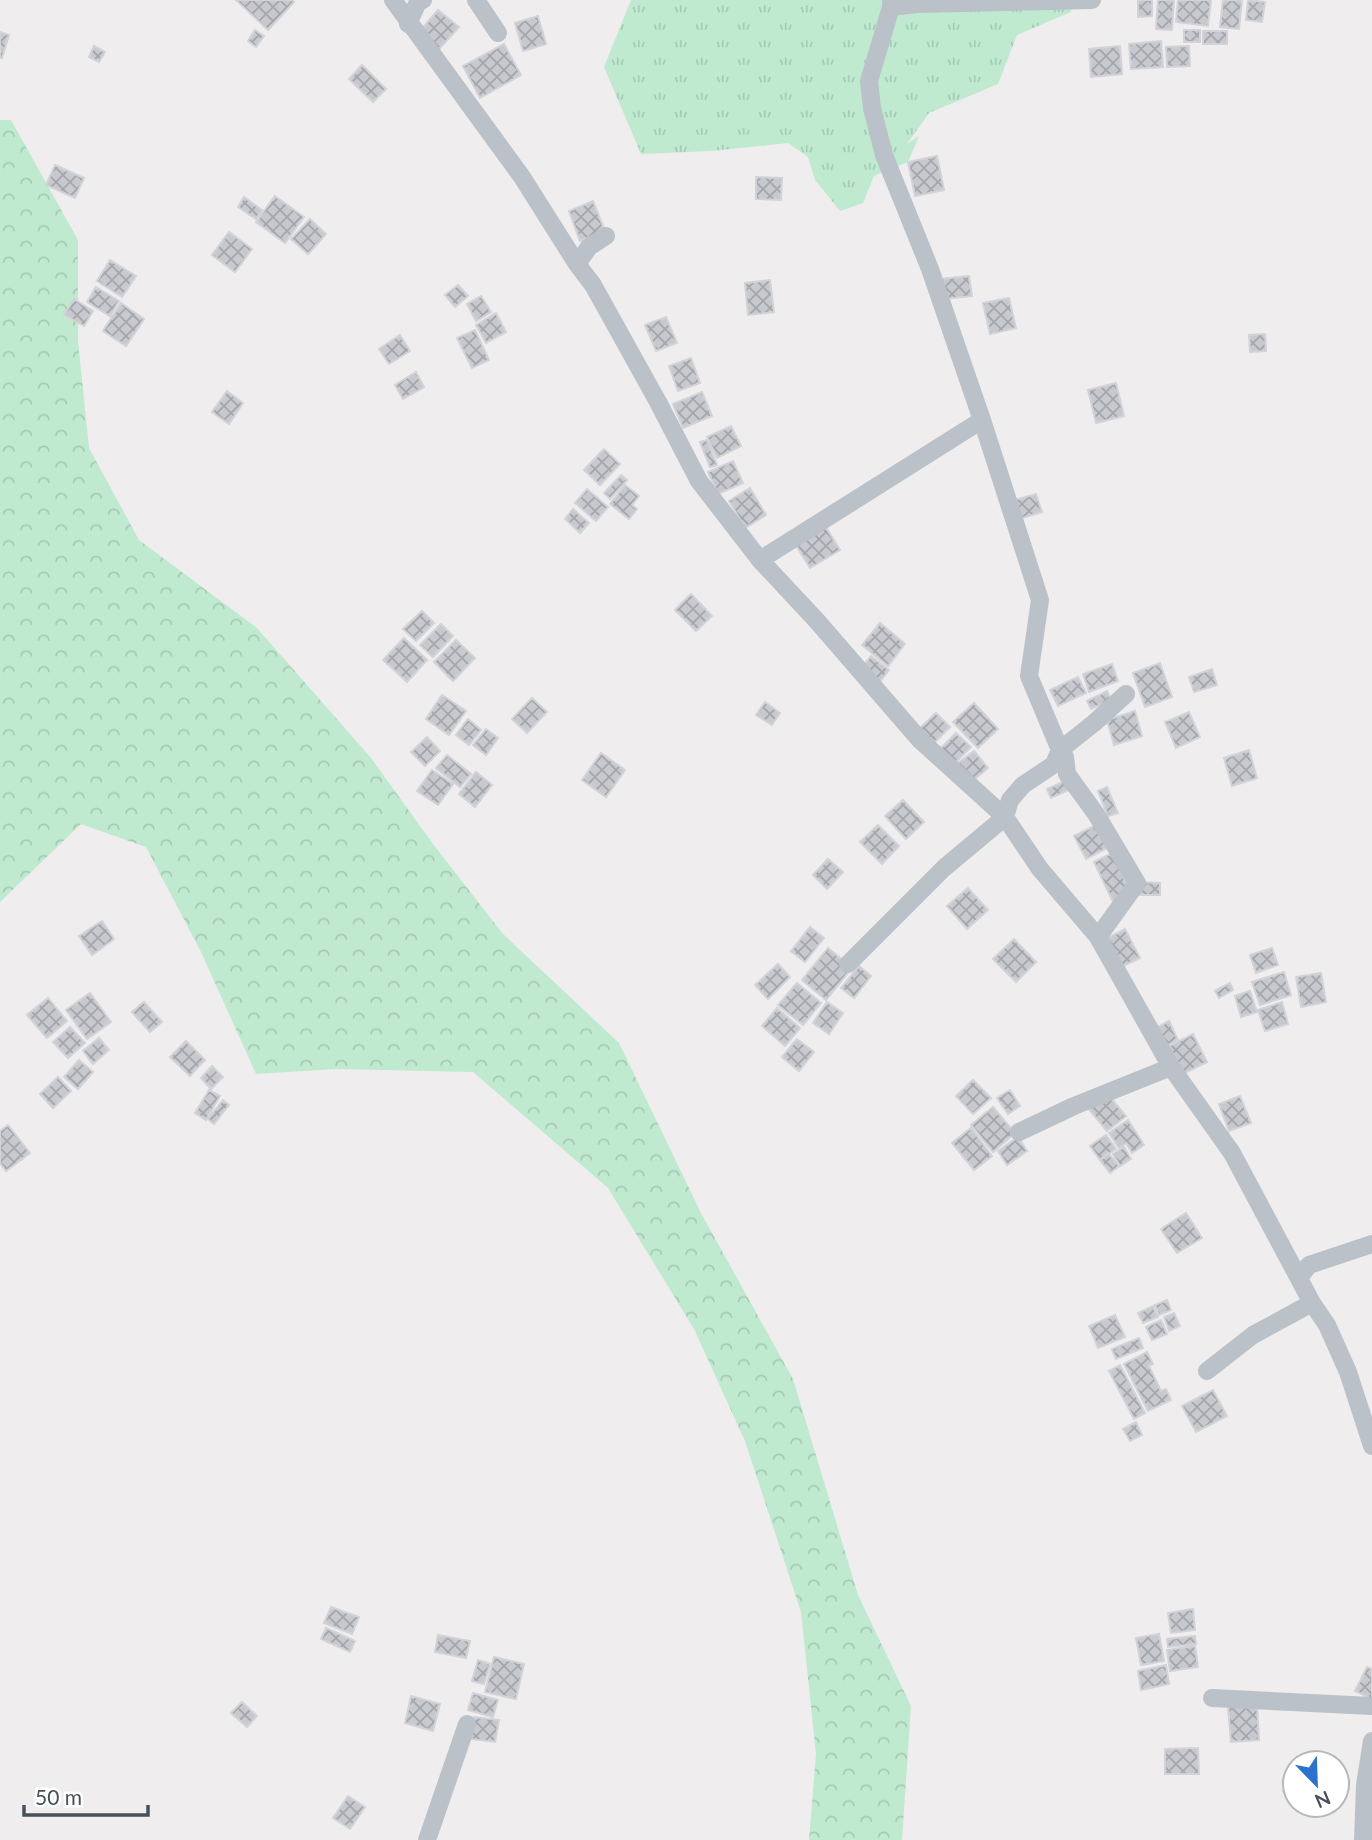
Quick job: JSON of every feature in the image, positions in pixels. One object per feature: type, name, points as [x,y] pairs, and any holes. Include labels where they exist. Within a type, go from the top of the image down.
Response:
[{"type":"street","points":[[393,0],[522,177],[593,285],[699,481],[760,560],[920,740],[1005,817],[1040,869],[1098,937],[1171,1067],[1232,1153],[1312,1303],[1327,1325],[1348,1372],[1372,1446]]},
{"type":"street","points":[[408,24],[418,2],[423,0]]},
{"type":"street","points":[[476,0],[498,33]]},
{"type":"street","points":[[1092,0],[891,4],[869,82],[872,108],[884,155],[930,269],[1040,600],[1029,676],[1063,753],[1067,774],[1096,814],[1137,883],[1098,937]]},
{"type":"street","points":[[577,264],[589,247],[606,236]]},
{"type":"street","points":[[760,560],[982,420]]},
{"type":"street","points":[[848,964],[944,868],[1005,817],[1010,800],[1023,785],[1063,753],[1126,694]]},
{"type":"street","points":[[1019,1132],[1074,1106],[1171,1067]]},
{"type":"street","points":[[1299,1278],[1308,1265],[1372,1244]]},
{"type":"street","points":[[1207,1371],[1253,1335],[1312,1303]]},
{"type":"street","points":[[1212,1698],[1372,1706]]},
{"type":"street","points":[[427,1840],[467,1724]]},
{"type":"street","points":[[1363,1840],[1365,1785],[1372,1741]]},
{"type":"green space","points":[[631,0],[1072,0],[1071,12],[1017,35],[998,84],[929,113],[907,144],[919,136],[908,162],[874,176],[863,203],[840,211],[815,180],[808,157],[788,143],[712,151],[641,154],[604,67]]},
{"type":"green space","points":[[0,120],[11,120],[78,240],[78,341],[89,448],[139,540],[257,628],[371,758],[503,934],[619,1043],[702,1215],[793,1379],[858,1595],[911,1706],[902,1840],[809,1840],[816,1754],[801,1612],[745,1441],[694,1329],[608,1188],[473,1072],[336,1069],[256,1074],[201,952],[146,847],[81,824],[0,902]]},
{"type":"building","points":[[236,0],[292,0],[294,2],[268,30]]},
{"type":"building","points":[[1138,0],[1152,0],[1152,16],[1138,17]]},
{"type":"building","points":[[1158,0],[1174,0],[1172,30],[1156,29]]},
{"type":"building","points":[[1178,0],[1211,0],[1208,26],[1176,22]]},
{"type":"building","points":[[1223,0],[1242,0],[1239,29],[1220,27]]},
{"type":"building","points":[[1248,0],[1265,2],[1262,22],[1246,20]]},
{"type":"building","points":[[438,10],[459,27],[439,49],[419,32]]},
{"type":"building","points":[[538,16],[546,44],[523,51],[515,23]]},
{"type":"building","points":[[255,30],[264,36],[256,47],[248,41]]},
{"type":"building","points":[[1184,30],[1200,30],[1200,42],[1184,42]]},
{"type":"building","points":[[1203,31],[1227,31],[1227,44],[1203,44]]},
{"type":"building","points":[[0,32],[9,35],[2,58],[0,58]]},
{"type":"building","points":[[1161,41],[1163,67],[1131,69],[1129,44]]},
{"type":"building","points":[[504,44],[521,75],[480,98],[463,66]]},
{"type":"building","points":[[94,46],[105,52],[99,62],[89,57]]},
{"type":"building","points":[[1120,46],[1122,74],[1091,77],[1089,49]]},
{"type":"building","points":[[1189,46],[1190,66],[1167,67],[1166,47]]},
{"type":"building","points":[[362,65],[386,89],[373,102],[349,79]]},
{"type":"building","points":[[937,156],[944,190],[915,196],[908,162]]},
{"type":"building","points":[[55,165],[84,178],[75,198],[46,185]]},
{"type":"building","points":[[756,177],[782,178],[781,200],[756,199]]},
{"type":"building","points":[[275,196],[304,217],[285,243],[256,222]]},
{"type":"building","points":[[244,197],[262,210],[256,219],[238,207]]},
{"type":"building","points":[[593,201],[605,231],[580,241],[569,211]]},
{"type":"building","points":[[310,219],[326,234],[308,254],[291,239]]},
{"type":"building","points":[[229,232],[252,249],[235,272],[212,255]]},
{"type":"building","points":[[110,260],[136,276],[122,297],[97,281]]},
{"type":"building","points":[[969,276],[972,296],[943,299],[941,279]]},
{"type":"building","points":[[770,280],[774,312],[748,315],[745,283]]},
{"type":"building","points":[[458,285],[468,296],[455,307],[445,295]]},
{"type":"building","points":[[96,287],[119,301],[110,316],[87,302]]},
{"type":"building","points":[[481,296],[491,312],[476,321],[467,304]]},
{"type":"building","points":[[1009,298],[1016,328],[990,334],[983,303]]},
{"type":"building","points":[[74,299],[93,311],[84,326],[64,315]]},
{"type":"building","points":[[121,303],[144,319],[126,346],[103,331]]},
{"type":"building","points":[[496,313],[506,332],[486,343],[476,325]]},
{"type":"building","points":[[666,317],[677,343],[656,351],[645,325]]},
{"type":"building","points":[[475,330],[489,360],[472,368],[457,338]]},
{"type":"building","points":[[1265,334],[1266,351],[1250,352],[1249,335]]},
{"type":"building","points":[[400,335],[410,351],[389,364],[379,349]]},
{"type":"building","points":[[691,358],[700,383],[678,391],[669,366]]},
{"type":"building","points":[[416,372],[424,387],[403,399],[395,385]]},
{"type":"building","points":[[1116,383],[1124,416],[1096,423],[1088,390]]},
{"type":"building","points":[[227,391],[243,403],[229,424],[212,412]]},
{"type":"building","points":[[702,392],[712,416],[683,428],[673,404]]},
{"type":"building","points":[[731,426],[741,446],[717,458],[707,437]]},
{"type":"building","points":[[707,440],[717,465],[710,467],[700,442]]},
{"type":"building","points":[[604,449],[620,464],[600,485],[584,470]]},
{"type":"building","points":[[733,461],[743,483],[718,494],[708,472]]},
{"type":"building","points":[[621,475],[627,480],[610,499],[604,493]]},
{"type":"building","points":[[625,485],[639,496],[632,505],[637,509],[629,519],[610,504]]},
{"type":"building","points":[[750,488],[766,515],[745,528],[729,501]]},
{"type":"building","points":[[587,489],[608,507],[596,521],[575,503]]},
{"type":"building","points":[[1036,494],[1042,512],[1019,519],[1014,500]]},
{"type":"building","points":[[573,509],[589,523],[580,533],[565,519]]},
{"type":"building","points":[[822,521],[840,550],[810,568],[792,539]]},
{"type":"building","points":[[691,594],[712,616],[696,631],[675,610]]},
{"type":"building","points":[[422,611],[434,623],[416,641],[403,629]]},
{"type":"building","points":[[880,623],[905,644],[888,666],[862,645]]},
{"type":"building","points":[[441,624],[453,636],[433,657],[420,645]]},
{"type":"building","points":[[404,638],[427,660],[407,682],[383,660]]},
{"type":"building","points":[[456,640],[475,658],[453,681],[434,662]]},
{"type":"building","points":[[871,656],[889,670],[877,685],[859,671]]},
{"type":"building","points":[[1160,663],[1172,697],[1145,707],[1133,673]]},
{"type":"building","points":[[1112,664],[1118,681],[1089,692],[1083,674]]},
{"type":"building","points":[[1212,669],[1217,685],[1194,692],[1189,677]]},
{"type":"building","points":[[1078,677],[1086,693],[1058,706],[1050,690]]},
{"type":"building","points":[[1107,691],[1111,700],[1091,709],[1087,701]]},
{"type":"building","points":[[442,695],[466,711],[449,735],[426,719]]},
{"type":"building","points":[[532,698],[547,712],[527,733],[512,719]]},
{"type":"building","points":[[765,702],[780,713],[772,725],[756,715]]},
{"type":"building","points":[[974,703],[998,729],[978,748],[953,722]]},
{"type":"building","points":[[1135,711],[1142,736],[1114,745],[1107,720]]},
{"type":"building","points":[[1189,712],[1200,737],[1176,748],[1165,722]]},
{"type":"building","points":[[936,713],[950,727],[931,746],[917,731]]},
{"type":"building","points":[[468,719],[481,730],[469,745],[456,735]]},
{"type":"building","points":[[486,729],[498,738],[486,755],[473,745]]},
{"type":"building","points":[[956,733],[971,747],[953,765],[939,750]]},
{"type":"building","points":[[427,737],[440,751],[425,766],[411,752]]},
{"type":"building","points":[[1249,750],[1257,778],[1232,786],[1224,758]]},
{"type":"building","points":[[974,751],[988,768],[967,785],[953,767]]},
{"type":"building","points":[[601,753],[625,770],[606,797],[582,780]]},
{"type":"building","points":[[447,755],[471,774],[460,787],[436,768]]},
{"type":"building","points":[[432,770],[453,784],[438,805],[417,791]]},
{"type":"building","points":[[476,772],[492,785],[475,807],[459,794]]},
{"type":"building","points":[[1069,779],[1073,788],[1051,798],[1047,789]]},
{"type":"building","points":[[1107,787],[1118,813],[1108,816],[1098,791]]},
{"type":"building","points":[[903,800],[924,822],[906,839],[885,816]]},
{"type":"building","points":[[1102,822],[1113,845],[1086,859],[1074,836]]},
{"type":"building","points":[[878,825],[899,846],[882,864],[860,842]]},
{"type":"building","points":[[1112,853],[1132,895],[1114,904],[1094,862]]},
{"type":"building","points":[[828,859],[843,872],[827,889],[813,875]]},
{"type":"building","points":[[1137,882],[1160,883],[1160,895],[1137,895]]},
{"type":"building","points":[[968,888],[988,910],[967,929],[947,906]]},
{"type":"building","points":[[102,921],[114,939],[92,955],[79,936]]},
{"type":"building","points":[[810,927],[824,938],[805,962],[791,951]]},
{"type":"building","points":[[1125,929],[1140,958],[1117,969],[1102,941]]},
{"type":"building","points":[[1014,939],[1036,962],[1016,982],[993,959]]},
{"type":"building","points":[[828,948],[852,968],[826,1000],[802,980]]},
{"type":"building","points":[[1272,948],[1278,965],[1256,973],[1250,955]]},
{"type":"building","points":[[778,964],[790,977],[768,999],[755,985]]},
{"type":"building","points":[[859,966],[871,976],[854,998],[841,988]]},
{"type":"building","points":[[1284,972],[1291,995],[1260,1005],[1252,982]]},
{"type":"building","points":[[1321,973],[1326,1002],[1301,1007],[1296,977]]},
{"type":"building","points":[[797,983],[821,1003],[803,1025],[778,1005]]},
{"type":"building","points":[[1230,983],[1233,990],[1219,998],[1215,991]]},
{"type":"building","points":[[1250,991],[1257,1012],[1241,1017],[1235,996]]},
{"type":"building","points":[[90,993],[111,1022],[87,1039],[66,1010]]},
{"type":"building","points":[[48,998],[67,1021],[47,1038],[27,1015]]},
{"type":"building","points":[[144,1002],[162,1022],[150,1032],[132,1012]]},
{"type":"building","points":[[827,1002],[843,1013],[829,1034],[813,1023]]},
{"type":"building","points":[[1282,1002],[1288,1024],[1265,1031],[1258,1010]]},
{"type":"building","points":[[777,1008],[800,1028],[785,1046],[762,1026]]},
{"type":"building","points":[[1169,1021],[1178,1040],[1160,1049],[1151,1031]]},
{"type":"building","points":[[70,1027],[85,1043],[68,1058],[53,1042]]},
{"type":"building","points":[[1193,1034],[1207,1062],[1183,1074],[1169,1046]]},
{"type":"building","points":[[99,1038],[109,1050],[93,1064],[83,1051]]},
{"type":"building","points":[[797,1039],[814,1052],[799,1071],[782,1057]]},
{"type":"building","points":[[186,1041],[205,1060],[190,1076],[170,1057]]},
{"type":"building","points":[[79,1060],[93,1072],[78,1089],[64,1077]]},
{"type":"building","points":[[212,1066],[223,1077],[211,1089],[201,1078]]},
{"type":"building","points":[[58,1077],[71,1091],[53,1108],[40,1094]]},
{"type":"building","points":[[973,1080],[991,1098],[973,1114],[956,1096]]},
{"type":"building","points":[[209,1090],[220,1096],[206,1120],[195,1113]]},
{"type":"building","points":[[1010,1090],[1020,1106],[1008,1114],[997,1098]]},
{"type":"building","points":[[1105,1091],[1126,1116],[1107,1131],[1086,1106]]},
{"type":"building","points":[[1240,1096],[1251,1123],[1229,1131],[1219,1104]]},
{"type":"building","points":[[223,1100],[229,1105],[214,1124],[208,1119]]},
{"type":"building","points":[[993,1107],[1015,1133],[993,1152],[971,1125]]},
{"type":"building","points":[[1128,1120],[1144,1145],[1132,1153],[1126,1143],[1119,1148],[1109,1133]]},
{"type":"building","points":[[8,1125],[30,1153],[6,1171],[0,1163],[0,1131]]},
{"type":"building","points":[[971,1128],[992,1156],[974,1170],[952,1143]]},
{"type":"building","points":[[1106,1135],[1116,1149],[1100,1160],[1090,1146]]},
{"type":"building","points":[[1018,1137],[1027,1151],[1007,1165],[998,1151]]},
{"type":"building","points":[[1124,1147],[1131,1159],[1120,1166],[1113,1154]]},
{"type":"building","points":[[1108,1153],[1119,1166],[1110,1173],[1100,1160]]},
{"type":"building","points":[[1186,1213],[1202,1238],[1177,1253],[1161,1229]]},
{"type":"building","points":[[1167,1300],[1171,1310],[1159,1315],[1155,1305]]},
{"type":"building","points":[[1153,1306],[1158,1317],[1143,1323],[1138,1313]]},
{"type":"building","points":[[1174,1313],[1180,1326],[1169,1331],[1164,1317]]},
{"type":"building","points":[[1115,1315],[1125,1337],[1098,1348],[1089,1326]]},
{"type":"building","points":[[1161,1320],[1167,1334],[1152,1340],[1146,1327]]},
{"type":"building","points":[[1139,1338],[1143,1348],[1116,1359],[1112,1349]]},
{"type":"building","points":[[1147,1352],[1153,1364],[1149,1366],[1161,1391],[1166,1389],[1171,1400],[1148,1411],[1124,1364]]},
{"type":"building","points":[[1120,1365],[1145,1413],[1134,1419],[1109,1371]]},
{"type":"building","points":[[1213,1390],[1227,1416],[1196,1432],[1182,1406]]},
{"type":"building","points":[[1136,1422],[1142,1435],[1130,1441],[1123,1429]]},
{"type":"building","points":[[331,1607],[359,1617],[352,1634],[324,1623]]},
{"type":"building","points":[[1193,1609],[1195,1630],[1171,1633],[1168,1613]]},
{"type":"building","points":[[326,1628],[355,1641],[350,1652],[321,1639]]},
{"type":"building","points":[[1159,1634],[1164,1661],[1141,1665],[1136,1638]]},
{"type":"building","points":[[438,1635],[470,1641],[466,1658],[435,1652]]},
{"type":"building","points":[[1195,1636],[1196,1644],[1168,1647],[1167,1639]]},
{"type":"building","points":[[1195,1646],[1198,1667],[1170,1671],[1167,1650]]},
{"type":"building","points":[[494,1657],[524,1664],[516,1699],[485,1692]]},
{"type":"building","points":[[478,1660],[490,1664],[484,1684],[472,1681]]},
{"type":"building","points":[[1166,1665],[1169,1684],[1141,1690],[1138,1671]]},
{"type":"building","points":[[1367,1667],[1372,1669],[1372,1699],[1355,1691]]},
{"type":"building","points":[[473,1693],[498,1700],[493,1717],[468,1710]]},
{"type":"building","points":[[411,1696],[440,1704],[433,1731],[405,1723]]},
{"type":"building","points":[[242,1702],[257,1716],[247,1727],[231,1713]]},
{"type":"building","points":[[1257,1704],[1259,1740],[1231,1742],[1228,1707]]},
{"type":"building","points":[[474,1717],[499,1720],[495,1742],[471,1739]]},
{"type":"building","points":[[1198,1748],[1199,1774],[1165,1774],[1165,1749]]},
{"type":"building","points":[[348,1796],[365,1807],[350,1829],[333,1818]]}]
